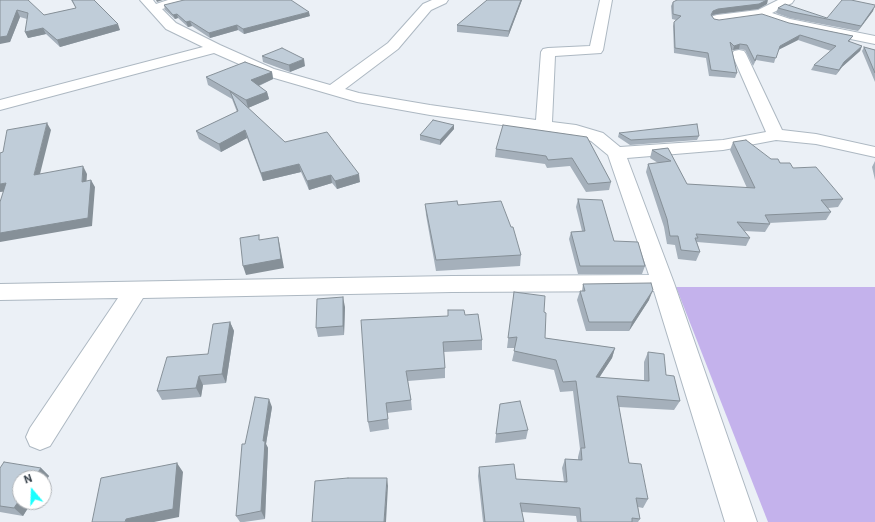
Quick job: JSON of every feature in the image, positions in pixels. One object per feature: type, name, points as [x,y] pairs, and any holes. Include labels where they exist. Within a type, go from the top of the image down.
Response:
[{"type":"street","points":[[150,4],[181,0]]},
{"type":"street","points":[[333,90],[393,46],[427,7],[442,0]]},
{"type":"street","points":[[544,125],[548,52],[596,50],[606,0]]},
{"type":"street","points":[[717,19],[761,13],[788,0]]},
{"type":"street","points":[[150,4],[171,26],[215,48],[269,72],[357,97],[430,110],[576,130],[598,138],[616,152],[664,283],[741,522]]},
{"type":"street","points":[[761,13],[787,22],[875,40]]},
{"type":"street","points":[[0,106],[215,48]]},
{"type":"street","points":[[739,54],[776,135]]},
{"type":"street","points":[[616,152],[723,145],[776,135],[816,139],[875,152]]},
{"type":"street","points":[[0,292],[452,284],[664,283]]},
{"type":"street","points":[[40,437],[137,289]]},
{"type":"shaded area","points":[[676,287],[875,287],[875,522],[768,522]]},
{"type":"building","points":[[0,0],[28,0],[44,15],[76,8],[72,0],[94,0],[118,24],[57,40],[43,28],[25,32],[28,13],[17,10],[7,36],[0,37]]},
{"type":"building","points":[[184,0],[291,0],[309,12],[243,29],[237,25],[209,33],[190,21],[186,22],[177,14],[173,15],[164,5]]},
{"type":"building","points":[[487,0],[521,0],[509,31],[457,25]]},
{"type":"building","points":[[677,0],[767,0],[759,4],[718,9],[713,11],[711,15],[714,19],[719,20],[762,14],[789,23],[853,36],[848,41],[862,46],[844,62],[839,70],[814,65],[836,46],[800,35],[780,46],[776,58],[757,55],[755,61],[747,45],[740,44],[734,46],[730,42],[737,73],[711,70],[708,53],[675,48],[674,22],[681,16],[673,14],[673,2]]},
{"type":"building","points":[[842,0],[851,0],[875,6],[861,26],[778,8],[785,4],[827,18]]},
{"type":"building","points":[[864,47],[875,50],[875,73]]},
{"type":"building","points":[[282,48],[304,59],[289,65],[262,56]]},
{"type":"building","points":[[245,62],[272,72],[251,80],[267,92],[246,100],[206,77]]},
{"type":"building","points":[[230,91],[285,142],[327,132],[359,174],[335,181],[331,175],[307,181],[299,164],[261,173],[245,130],[219,144],[196,131],[238,111]]},
{"type":"building","points":[[433,120],[454,125],[440,140],[420,135]]},
{"type":"building","points":[[47,123],[34,175],[83,166],[82,182],[91,180],[88,218],[0,233],[0,202],[6,183],[0,184],[0,153],[3,152],[7,130]]},
{"type":"building","points":[[697,124],[699,136],[631,140],[619,133]]},
{"type":"building","points":[[503,125],[587,137],[611,182],[588,184],[572,158],[548,160],[546,156],[496,149]]},
{"type":"building","points":[[746,140],[771,159],[778,159],[780,163],[790,163],[793,168],[816,167],[843,199],[821,200],[831,212],[765,215],[770,224],[737,222],[750,238],[696,234],[698,238],[695,238],[700,252],[681,250],[678,236],[670,236],[667,219],[648,164],[671,161],[652,150],[668,148],[687,184],[755,188],[733,142]]},
{"type":"building","points":[[578,199],[602,200],[614,241],[638,242],[645,266],[580,266],[571,232],[585,231]]},
{"type":"building","points":[[457,201],[458,205],[501,201],[511,227],[513,227],[521,255],[436,260],[425,204]]},
{"type":"building","points":[[259,235],[259,240],[278,237],[281,259],[243,266],[240,238]]},
{"type":"building","points":[[651,283],[653,290],[632,322],[589,322],[580,291],[585,291],[583,284]]},
{"type":"building","points":[[514,292],[545,296],[545,338],[615,348],[596,377],[649,381],[648,352],[664,354],[666,375],[674,376],[680,401],[617,396],[629,463],[641,464],[648,499],[636,498],[640,519],[632,518],[632,522],[581,522],[580,508],[520,503],[524,522],[485,522],[479,467],[514,464],[516,479],[567,482],[565,459],[582,460],[581,448],[585,448],[576,381],[563,382],[556,360],[514,351],[517,337],[508,338]]},
{"type":"building","points":[[343,297],[343,326],[316,328],[317,299]]},
{"type":"building","points":[[448,310],[464,310],[465,315],[478,314],[482,340],[443,342],[445,368],[406,371],[411,400],[386,403],[388,419],[368,422],[361,320],[448,316]]},
{"type":"building","points":[[230,322],[222,374],[199,376],[196,388],[157,391],[167,357],[208,354],[213,324]]},
{"type":"building","points":[[255,397],[269,399],[263,441],[265,441],[261,511],[236,516],[242,444],[245,444]]},
{"type":"building","points":[[520,401],[528,430],[496,434],[500,404]]},
{"type":"building","points":[[4,462],[41,468],[40,470],[12,470],[12,508],[0,506],[0,468]]},
{"type":"building","points":[[177,463],[173,509],[126,519],[125,522],[92,522],[101,478]]},
{"type":"building","points":[[348,478],[387,478],[384,522],[312,522],[315,481]]}]
